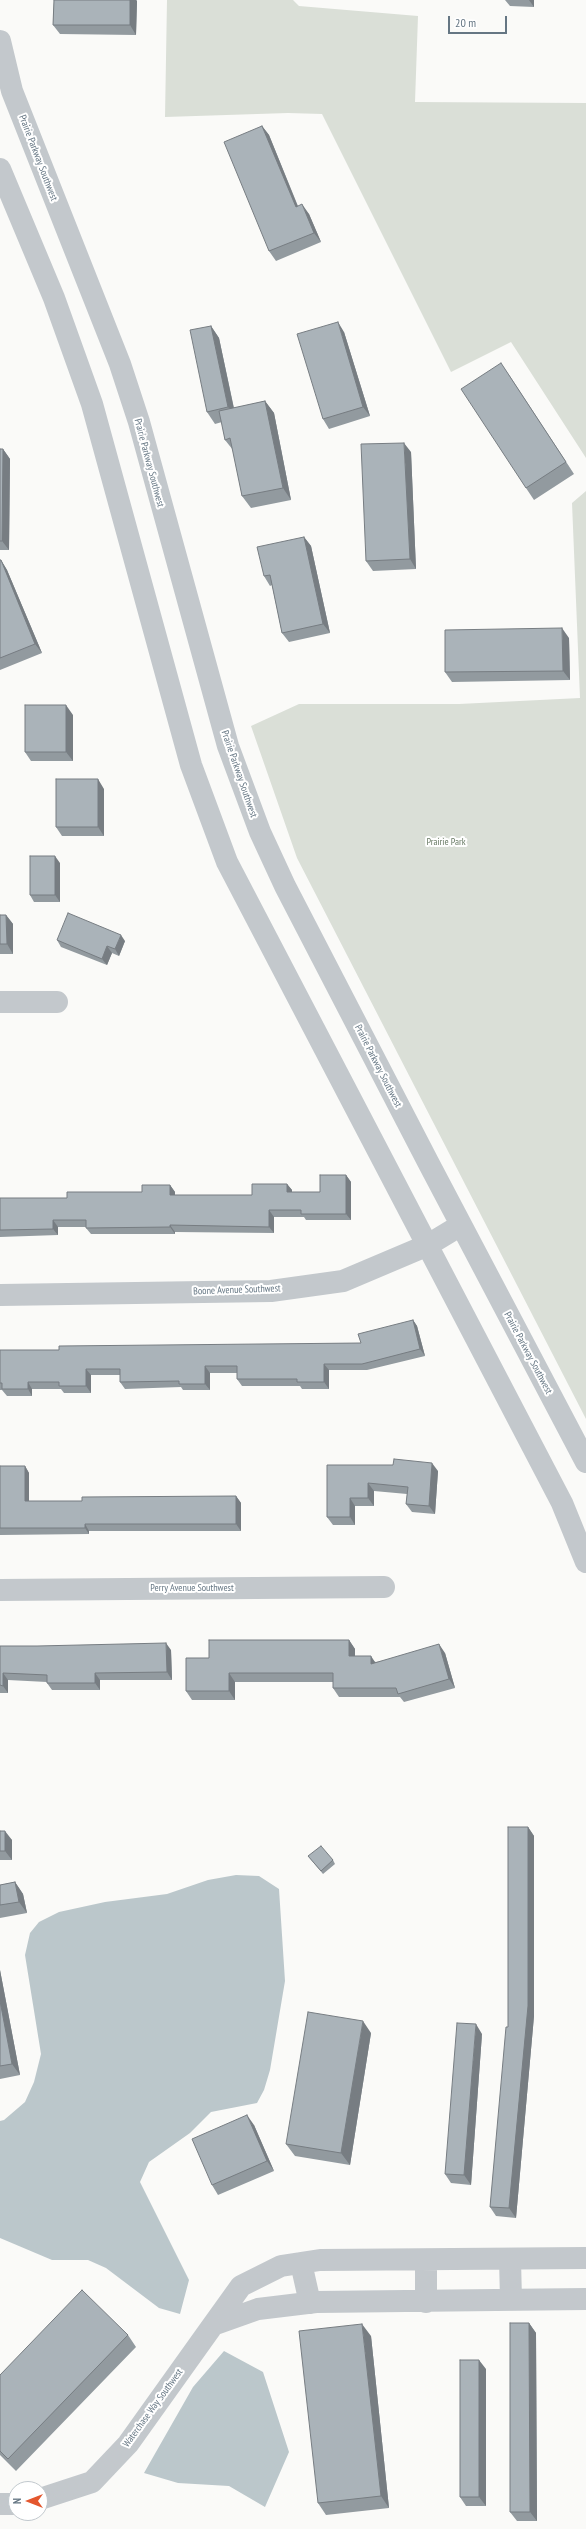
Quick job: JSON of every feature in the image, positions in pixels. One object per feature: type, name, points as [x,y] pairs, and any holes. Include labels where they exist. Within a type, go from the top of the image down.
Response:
[{"type":"street","name":"Prairie Parkway Southwest","points":[[0,41],[12,91],[120,364],[139,422],[228,746],[260,832],[289,893],[586,1462]]},
{"type":"street","points":[[0,169],[54,298],[92,404],[191,765],[227,862],[562,1503],[586,1562]]},
{"type":"street","points":[[0,1002],[57,1002]]},
{"type":"street","name":"Boone Avenue Southwest","points":[[0,1294],[271,1291],[343,1281],[428,1245],[461,1225]]},
{"type":"street","name":"Perry Avenue Southwest","points":[[0,1590],[384,1587]]},
{"type":"street","name":"Waterchase Way Southwest","points":[[48,2496],[92,2482],[128,2444],[241,2286],[281,2266],[320,2260],[586,2258]]},
{"type":"street","points":[[510,2259],[511,2300]]},
{"type":"street","points":[[426,2260],[426,2302]]},
{"type":"street","points":[[301,2263],[310,2303]]},
{"type":"street","points":[[213,2325],[258,2309],[310,2303],[586,2299]]},
{"type":"green space","points":[[167,0],[293,0],[299,6],[418,16],[415,102],[586,103],[586,458],[511,342],[451,372],[322,114],[288,113],[165,117]]},
{"type":"green space","name":"Prairie Park","points":[[586,491],[586,1419],[297,858],[251,726],[299,704],[459,704],[580,698],[572,503]]},
{"type":"shaded area","points":[[236,1875],[259,1876],[279,1889],[285,1981],[270,2070],[264,2090],[257,2103],[211,2112],[190,2133],[149,2162],[140,2182],[189,2280],[180,2314],[159,2308],[106,2268],[88,2260],[52,2260],[0,2238],[0,2121],[4,2120],[25,2102],[34,2082],[41,2054],[25,1955],[30,1933],[39,1922],[59,1912],[105,1902],[167,1894],[208,1880]]},
{"type":"shaded area","points":[[224,2351],[263,2372],[289,2452],[265,2507],[229,2486],[178,2483],[144,2473],[193,2387]]},
{"type":"building","points":[[54,0],[130,0],[130,25],[53,25]]},
{"type":"building","points":[[262,126],[296,207],[302,204],[314,233],[269,251],[224,142]]},
{"type":"building","points":[[338,322],[363,407],[323,419],[297,334]]},
{"type":"building","points":[[211,326],[228,407],[207,412],[190,330]]},
{"type":"building","points":[[501,363],[566,462],[526,488],[461,389]]},
{"type":"building","points":[[265,401],[283,488],[242,496],[230,438],[225,440],[219,411]]},
{"type":"building","points":[[404,443],[410,559],[366,561],[361,444]]},
{"type":"building","points":[[0,449],[3,449],[2,541],[0,541]]},
{"type":"building","points":[[304,537],[323,624],[282,633],[270,575],[264,576],[257,547]]},
{"type":"building","points":[[0,560],[35,644],[0,658]]},
{"type":"building","points":[[562,628],[563,671],[445,672],[445,630]]},
{"type":"building","points":[[25,705],[66,705],[66,752],[25,752]]},
{"type":"building","points":[[56,779],[98,779],[98,827],[56,827]]},
{"type":"building","points":[[30,856],[55,856],[55,895],[30,895]]},
{"type":"building","points":[[68,913],[121,935],[115,949],[107,946],[102,959],[57,940]]},
{"type":"building","points":[[0,915],[6,915],[7,944],[0,944]]},
{"type":"building","points":[[320,1175],[346,1175],[346,1214],[301,1214],[301,1210],[269,1210],[269,1227],[170,1225],[170,1227],[86,1228],[86,1220],[53,1220],[53,1229],[0,1230],[0,1198],[67,1198],[67,1192],[142,1192],[142,1185],[170,1185],[170,1195],[252,1195],[252,1184],[287,1184],[287,1192],[320,1192]]},
{"type":"building","points":[[413,1320],[420,1349],[362,1364],[324,1364],[324,1382],[297,1382],[297,1379],[237,1379],[237,1366],[205,1366],[205,1384],[179,1384],[179,1381],[120,1382],[120,1369],[86,1369],[86,1386],[59,1386],[59,1382],[28,1382],[28,1389],[2,1389],[2,1383],[0,1383],[0,1350],[59,1350],[59,1346],[361,1343],[358,1334]]},
{"type":"building","points":[[394,1459],[432,1463],[429,1506],[406,1504],[408,1487],[368,1483],[368,1498],[350,1498],[350,1517],[327,1517],[327,1465],[393,1465]]},
{"type":"building","points":[[0,1466],[25,1466],[25,1501],[82,1501],[82,1497],[236,1496],[236,1524],[85,1524],[85,1528],[0,1528]]},
{"type":"building","points":[[209,1640],[349,1640],[349,1656],[371,1656],[371,1664],[439,1644],[449,1679],[398,1694],[396,1688],[333,1688],[333,1673],[229,1673],[229,1691],[186,1691],[186,1658],[209,1658]]},
{"type":"building","points":[[166,1643],[167,1672],[95,1673],[95,1683],[47,1683],[47,1675],[3,1673],[3,1686],[0,1685],[0,1646]]},
{"type":"building","points":[[508,1827],[528,1827],[528,2006],[509,2208],[490,2207],[506,2027],[508,2027]]},
{"type":"building","points":[[0,1831],[5,1831],[5,1851],[0,1851]]},
{"type":"building","points":[[321,1846],[333,1860],[321,1871],[308,1856]]},
{"type":"building","points":[[15,1882],[19,1902],[0,1905],[0,1885]]},
{"type":"building","points":[[0,2001],[12,2064],[0,2066]]},
{"type":"building","points":[[308,2012],[363,2021],[341,2153],[286,2144]]},
{"type":"building","points":[[457,2023],[476,2024],[464,2175],[445,2174]]},
{"type":"building","points":[[247,2115],[267,2161],[212,2185],[192,2139]]},
{"type":"building","points":[[82,2290],[128,2335],[8,2459],[0,2451],[0,2375]]},
{"type":"building","points":[[510,2323],[529,2323],[530,2512],[510,2512]]},
{"type":"building","points":[[362,2324],[381,2496],[318,2503],[299,2331]]},
{"type":"building","points":[[460,2360],[479,2360],[479,2497],[460,2497]]}]
